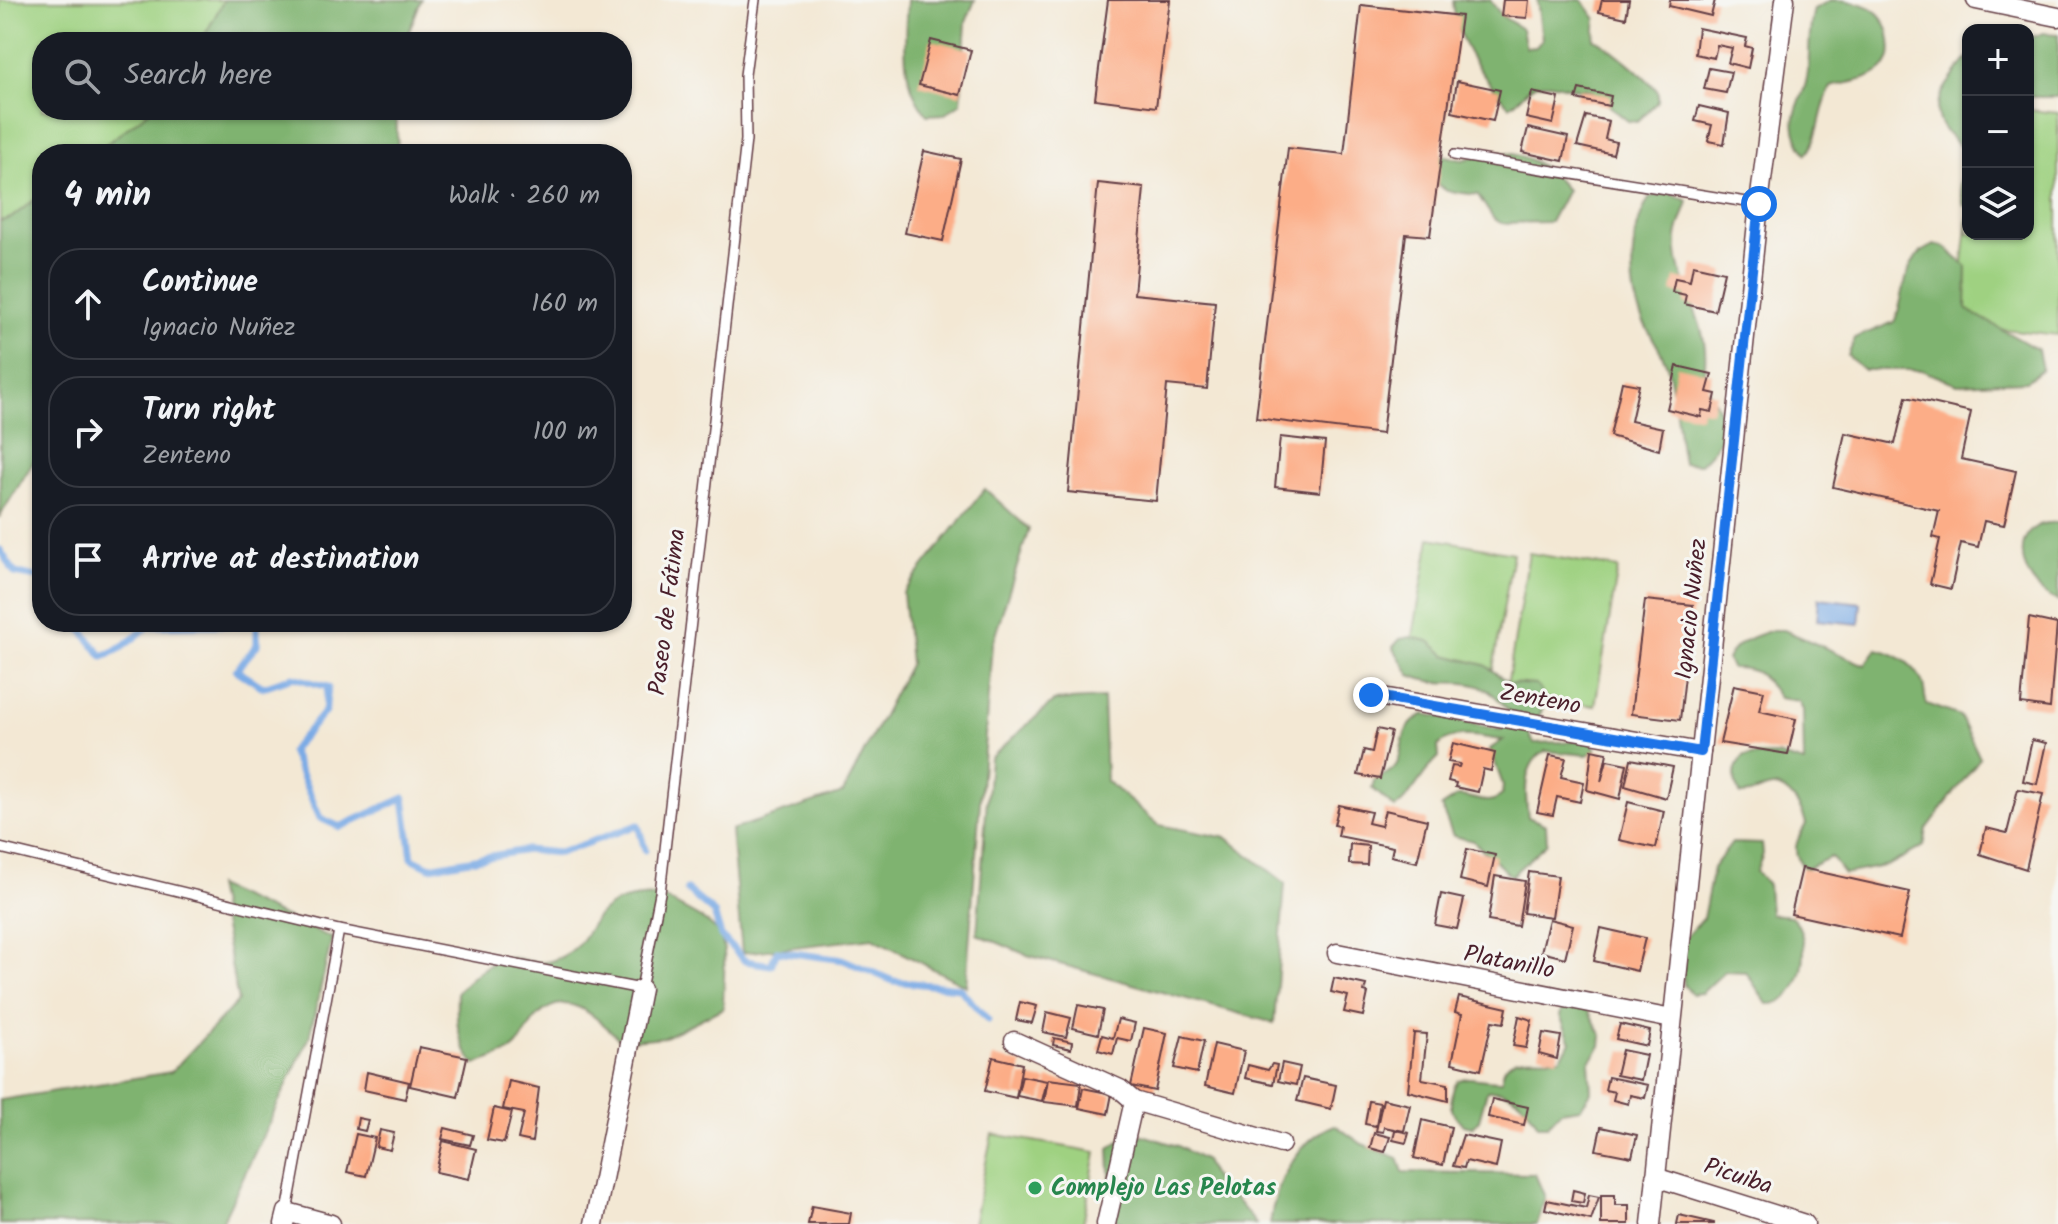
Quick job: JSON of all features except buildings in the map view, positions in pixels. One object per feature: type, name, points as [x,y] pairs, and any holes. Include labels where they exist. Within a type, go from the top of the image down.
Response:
[{"type":"street","name":"Ignacio Nuñez","points":[[1651,1224],[1759,204],[1785,0]]},
{"type":"street","points":[[1976,0],[2058,17]]},
{"type":"street","name":"Zenteno","points":[[1371,695],[1701,752]]},
{"type":"street","name":"Platanillo","points":[[1337,953],[1672,1019]]},
{"type":"street","name":"Paseo de Fátima","points":[[594,1224],[641,989]]},
{"type":"street","points":[[1014,1041],[1120,1089],[1134,1101],[1281,1144]]},
{"type":"street","points":[[1106,1224],[1134,1101]]},
{"type":"street","name":"Picuiba","points":[[1655,1177],[1805,1224]]},
{"type":"street","points":[[285,1218],[331,1224]]},
{"type":"lane","name":"Paseo de Fátima","points":[[641,989],[660,893],[746,140],[745,75],[755,0]]},
{"type":"lane","points":[[1454,155],[1759,204]]},
{"type":"lane","points":[[0,848],[339,930],[641,989]]},
{"type":"lane","points":[[285,1218],[339,930]]},
{"type":"green space","points":[[0,0],[323,0],[316,32],[32,32],[32,120],[296,120],[288,144],[32,144],[32,419],[0,453]]},
{"type":"green space","points":[[224,0],[421,0],[409,32],[206,32]]},
{"type":"green space","points":[[907,0],[975,0],[966,22],[961,103],[945,114],[927,115],[912,88],[906,60]]},
{"type":"green space","points":[[1453,0],[1490,0],[1502,16],[1522,29],[1526,48],[1536,47],[1542,39],[1537,0],[1582,0],[1596,19],[1594,39],[1646,79],[1658,92],[1658,101],[1637,122],[1628,121],[1588,89],[1541,83],[1531,87],[1509,106],[1489,83],[1464,44]]},
{"type":"green space","points":[[1831,0],[1861,4],[1877,13],[1888,29],[1890,55],[1887,64],[1876,74],[1831,87],[1815,139],[1806,154],[1798,141],[1794,120],[1806,83],[1814,9]]},
{"type":"green space","points":[[2043,33],[2058,34],[2058,97],[2034,97],[2034,37]]},
{"type":"green space","points":[[1962,65],[1962,148],[1942,127],[1938,116],[1941,95]]},
{"type":"green space","points":[[2034,111],[2058,113],[2058,335],[1956,324],[1965,240],[2034,240]]},
{"type":"green space","points":[[138,120],[396,120],[398,144],[106,144]]},
{"type":"green space","points":[[1492,152],[1515,155],[1534,162],[1567,190],[1550,222],[1501,223],[1493,218],[1478,195],[1447,191],[1431,180],[1432,157],[1442,155],[1462,160]]},
{"type":"green space","points":[[1669,193],[1688,201],[1677,238],[1678,256],[1704,343],[1705,360],[1702,378],[1699,377],[1720,411],[1722,421],[1719,441],[1700,464],[1683,463],[1667,366],[1641,316],[1633,287],[1633,255],[1638,224],[1650,197]]},
{"type":"green space","points":[[32,202],[32,464],[0,516],[0,221],[11,218]]},
{"type":"green space","points":[[1935,245],[1945,247],[1967,267],[1966,309],[2038,350],[2042,369],[2026,381],[1957,384],[1921,370],[1864,370],[1848,356],[1855,338],[1894,322],[1910,267],[1924,250]]},
{"type":"green space","points":[[985,489],[1029,529],[992,644],[966,986],[873,938],[742,953],[731,830],[843,793],[910,663],[903,593]]},
{"type":"green space","points":[[2058,523],[2058,601],[2043,593],[2032,581],[2025,568],[2023,554],[2024,541],[2031,531],[2042,524]]},
{"type":"green space","points":[[1430,538],[1513,553],[1491,680],[1408,665]]},
{"type":"green space","points":[[1529,553],[1618,568],[1595,706],[1506,692]]},
{"type":"green space","points":[[1773,630],[1784,630],[1865,665],[1877,649],[1891,654],[1916,671],[1923,684],[1927,704],[1960,716],[1980,758],[1927,829],[1924,846],[1889,865],[1844,874],[1831,857],[1805,869],[1797,857],[1796,846],[1806,824],[1794,800],[1784,790],[1772,787],[1740,795],[1735,775],[1737,765],[1744,756],[1777,755],[1804,763],[1803,710],[1799,701],[1779,698],[1760,674],[1749,669],[1731,668],[1727,659],[1740,643]]},
{"type":"green space","points":[[1411,637],[1429,641],[1446,655],[1485,665],[1509,683],[1536,685],[1544,704],[1529,735],[1534,743],[1591,741],[1596,750],[1587,755],[1545,751],[1532,764],[1526,790],[1528,817],[1546,825],[1547,843],[1511,876],[1473,841],[1453,836],[1441,807],[1458,796],[1491,801],[1502,795],[1503,785],[1490,749],[1503,740],[1460,736],[1444,741],[1438,746],[1439,757],[1395,808],[1372,788],[1375,778],[1388,773],[1395,766],[1406,731],[1425,714],[1501,730],[1509,723],[1510,713],[1485,689],[1474,684],[1438,682],[1410,675],[1393,647],[1400,639]]},
{"type":"green space","points":[[1103,698],[1106,781],[1159,825],[1227,838],[1285,883],[1274,1023],[1027,955],[977,934],[990,758],[1054,701]]},
{"type":"green space","points":[[1732,843],[1762,844],[1763,854],[1756,872],[1768,885],[1770,914],[1791,916],[1803,939],[1804,954],[1798,983],[1780,1002],[1767,1004],[1746,972],[1725,971],[1702,993],[1692,994],[1684,985],[1680,943],[1703,918],[1713,868]]},
{"type":"green space","points":[[216,886],[332,938],[309,1038],[221,1224],[0,1224],[0,1100],[171,1072],[238,1001]]},
{"type":"green space","points":[[660,896],[713,927],[720,936],[724,962],[723,1008],[665,1037],[621,1041],[592,1015],[571,1005],[560,1004],[548,1008],[537,1017],[510,1051],[475,1065],[464,1047],[457,1022],[457,992],[469,980],[491,964],[506,958],[551,961],[579,944],[602,912],[614,904],[633,898]]},
{"type":"green space","points":[[1563,1005],[1588,1010],[1602,1036],[1601,1046],[1589,1062],[1591,1092],[1580,1108],[1561,1111],[1548,1125],[1538,1125],[1518,1099],[1504,1092],[1487,1091],[1479,1120],[1472,1127],[1463,1125],[1451,1110],[1452,1095],[1459,1080],[1502,1081],[1508,1064],[1515,1060],[1560,1058],[1571,1042],[1560,1016]]},
{"type":"green space","points":[[1335,1125],[1362,1144],[1398,1158],[1403,1172],[1535,1174],[1545,1197],[1537,1224],[1270,1224],[1282,1179],[1290,1165],[1309,1141]]},
{"type":"green space","points":[[1133,1132],[1178,1146],[1205,1161],[1214,1179],[1230,1192],[1256,1224],[1123,1224],[1112,1216],[1109,1148]]},
{"type":"green space","name":"Complejo Las Pelotas","points":[[992,1134],[1096,1152],[1083,1224],[973,1224]]},
{"type":"water","points":[[1819,598],[1861,603],[1859,624],[1817,620]]},
{"type":"waterway","points":[[0,550],[15,573],[32,576]]},
{"type":"waterway","points":[[84,632],[103,657],[141,632]]},
{"type":"waterway","points":[[257,632],[257,645],[236,670],[263,687],[293,677],[328,687],[325,711],[291,751],[320,818],[340,827],[404,798],[412,858],[430,867],[526,850],[559,853],[638,825],[645,850]]},
{"type":"waterway","points":[[687,890],[714,913],[721,936],[745,961],[771,965],[777,951],[844,960],[893,981],[959,988],[988,1020]]},
{"type":"place","name":"Complejo Las Pelotas","points":[[1035,1188]]},
{"type":"route","points":[[1371,695],[1701,752],[1759,204]]}]
